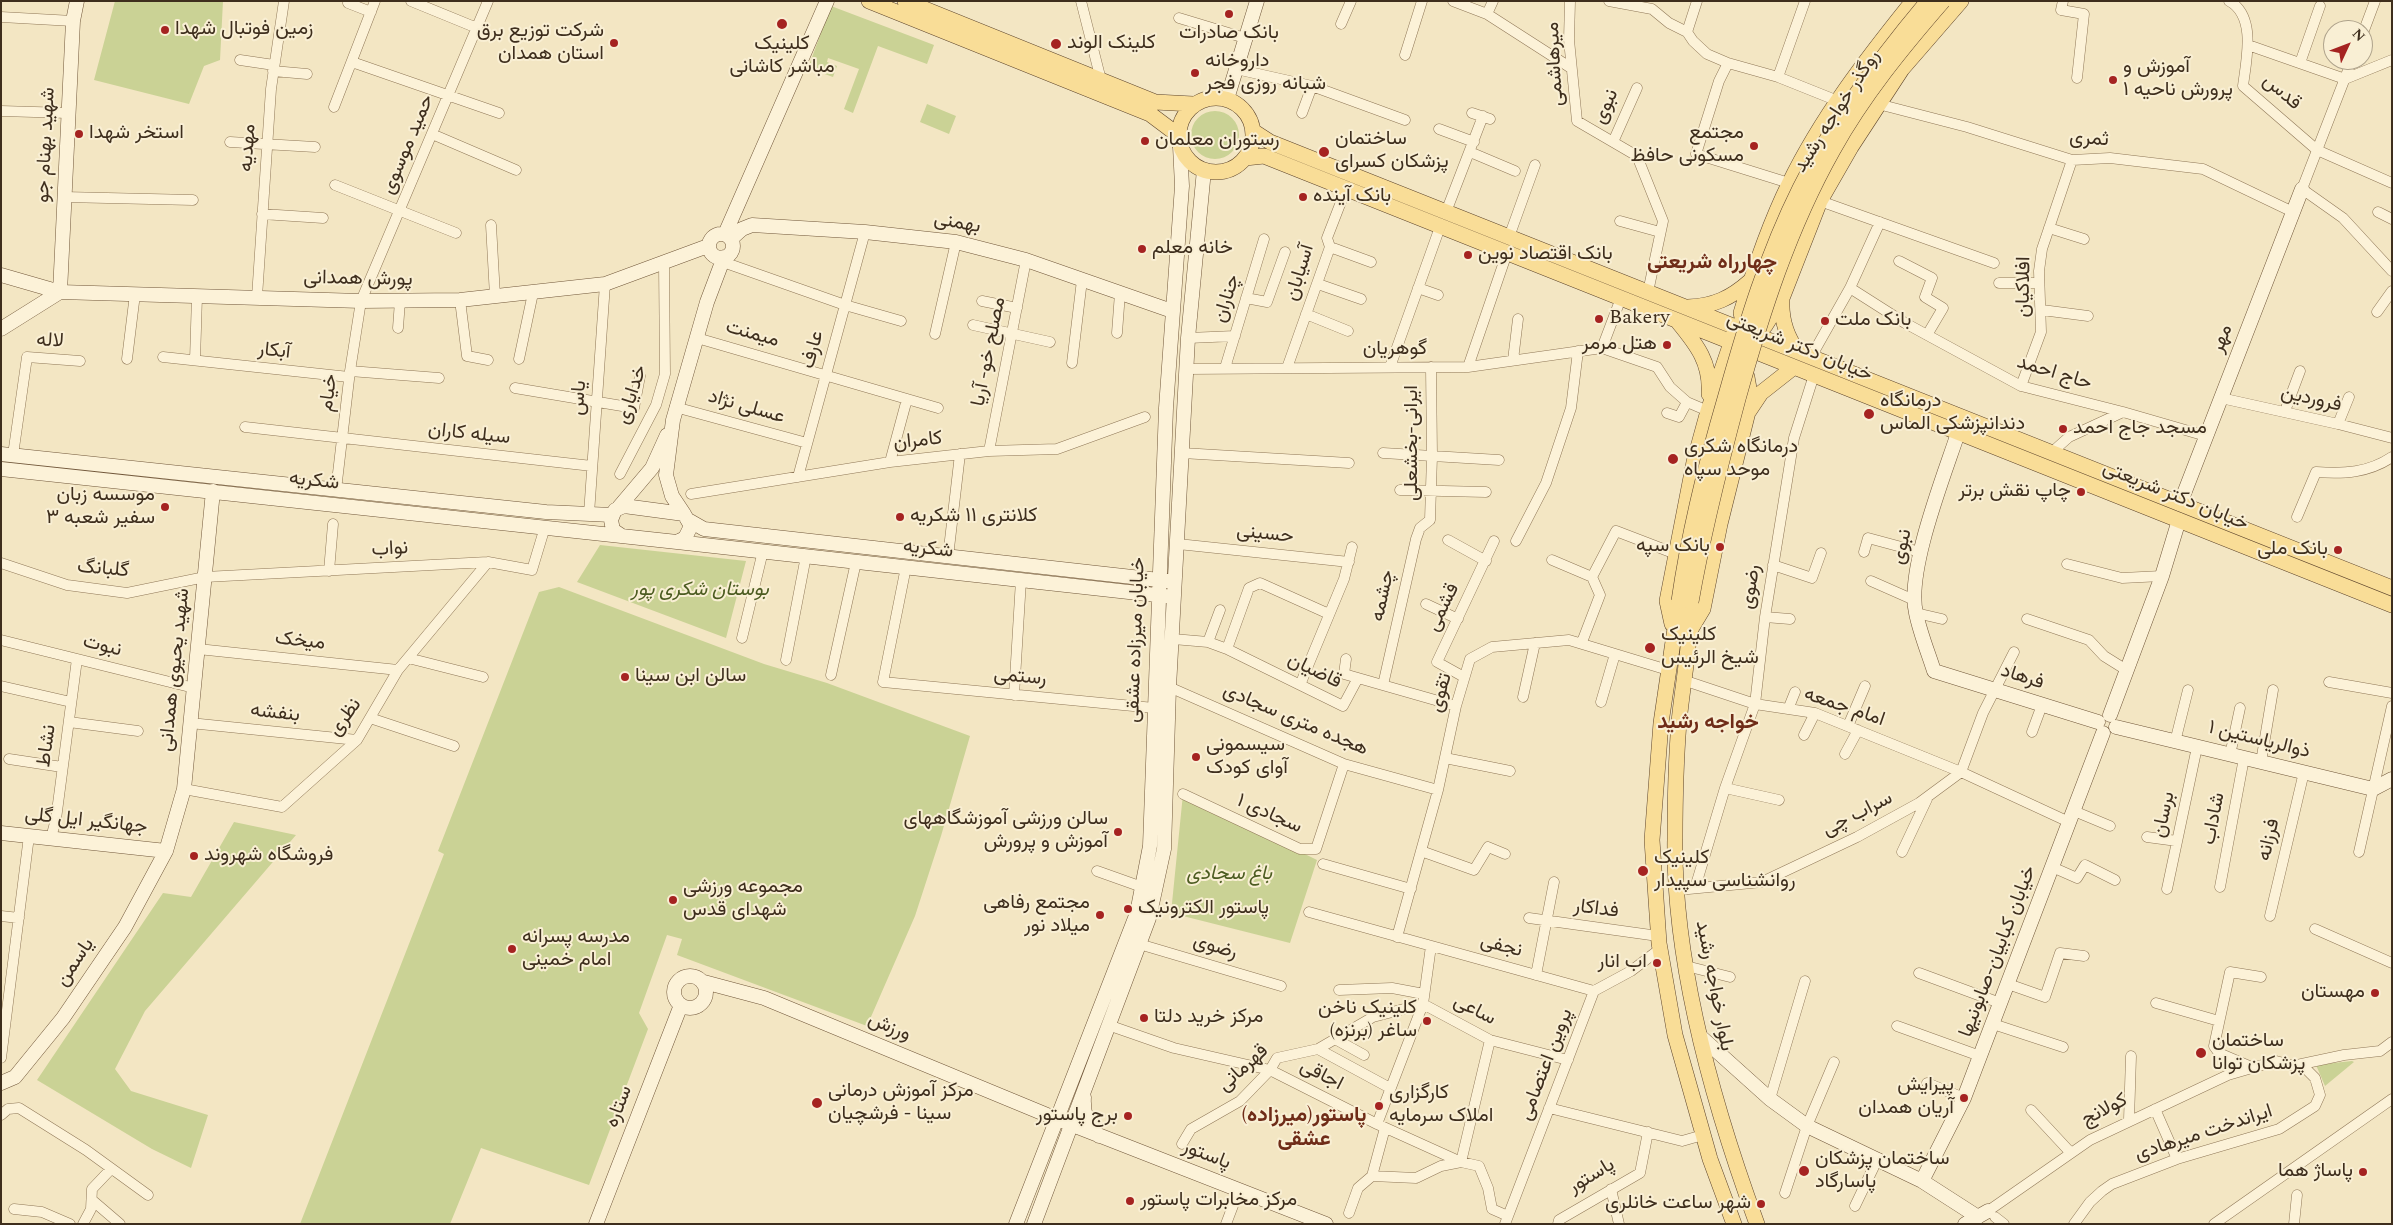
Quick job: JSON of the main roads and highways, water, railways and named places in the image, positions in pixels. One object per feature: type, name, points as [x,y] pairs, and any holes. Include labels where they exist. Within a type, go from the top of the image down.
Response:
[{"type":"main road","name":"شهید بهنام جو","points":[[60,292],[73,21],[77,1]]},
{"type":"main road","points":[[622,536],[614,530],[611,520],[616,511],[652,468],[674,414],[697,338],[707,302],[716,255],[733,248],[728,237],[827,1]]},
{"type":"main road","points":[[869,1],[1150,114],[1179,141],[1190,161],[1204,170],[1216,172],[1237,166],[1245,158],[1253,140],[1253,131],[1245,111],[1227,99],[1215,97],[1193,104],[1185,113],[1180,123],[1179,141]]},
{"type":"main road","points":[[905,1],[1155,102],[1193,104]]},
{"type":"main road","points":[[1227,99],[1257,1]]},
{"type":"main road","points":[[1781,298],[1765,326],[1754,328],[1743,321],[1741,313],[1761,249],[1789,184],[1838,101],[1876,47],[1913,1]]},
{"type":"main road","name":"روگذر خواجه رشید","points":[[1685,601],[1696,504],[1759,285],[1780,230],[1820,150],[1846,109],[1900,34],[1928,1]]},
{"type":"main road","name":"روگذر خواجه رشید","points":[[1685,601],[1702,542],[1730,427],[1764,308],[1787,244],[1834,148],[1885,72],[1943,1]]},
{"type":"main road","points":[[1762,355],[1781,298],[1820,201],[1878,104],[1902,69],[1961,1]]},
{"type":"main road","name":"خیابان دکتر شریعتی","points":[[1253,131],[1270,142],[2392,588]]},
{"type":"main road","name":"خیابان میرزاده عشقی","points":[[1016,1224],[1137,913],[1150,846],[1158,596],[1172,311],[1182,186],[1179,141]]},
{"type":"main road","name":"خیابان دکتر شریعتی","points":[[1245,158],[1264,156],[2392,605]]},
{"type":"main road","name":"خیابان میرزاده عشقی","points":[[1034,1224],[1149,918],[1164,849],[1169,687],[1186,368],[1204,170]]},
{"type":"main road","name":"مهر","points":[[2180,504],[2302,189]]},
{"type":"main road","name":"بهمنی","points":[[716,255],[712,237],[716,235],[728,237],[752,225],[865,232],[956,242],[1026,260],[1172,311]]},
{"type":"main road","name":"پورش همدانی","points":[[1,275],[60,292],[362,301],[460,300],[605,284],[664,263],[716,255]]},
{"type":"main road","points":[[1685,307],[1716,303],[1735,294],[1751,280]]},
{"type":"main road","points":[[1,330],[60,292]]},
{"type":"main road","points":[[1781,298],[1785,329],[1790,342],[1804,355]]},
{"type":"main road","points":[[1677,321],[1699,348],[1710,378],[1708,411]]},
{"type":"main road","points":[[1673,630],[1667,601],[1694,462],[1708,411],[1736,327]]},
{"type":"main road","points":[[1748,412],[1762,393],[1794,367]]},
{"type":"main road","points":[[1691,628],[1703,609],[1720,524],[1748,412],[1747,378],[1737,371],[1727,376],[1708,411]]},
{"type":"main road","points":[[674,414],[666,476],[672,496],[687,517],[688,534],[677,542]]},
{"type":"main road","name":"نبوی","points":[[1934,671],[1915,607],[1920,552],[1958,433]]},
{"type":"main road","name":"شکریه","points":[[7,454],[546,512],[589,514],[616,511],[624,506],[687,517],[704,529],[1176,582]]},
{"type":"main road","name":"شکریه","points":[[1,469],[1175,597]]},
{"type":"main road","name":"شهید یحیوی همدانی","points":[[166,851],[184,790],[213,492]]},
{"type":"main road","name":"خیابان کبابیان-صابونیها","points":[[1922,1181],[1964,1098],[1993,1024],[2128,671],[2162,576],[2179,520]]},
{"type":"main road","points":[[1685,601],[1691,628]]},
{"type":"main road","points":[[1685,601],[1673,630],[1652,840],[1659,943],[1676,1035],[1703,1136],[1734,1222],[1756,1219]]},
{"type":"main road","name":"بلوار خواجه رشید","points":[[1691,628],[1679,724],[1674,840],[1681,940],[1701,1037],[1731,1152],[1756,1219]]},
{"type":"main road","name":"فرهاد","points":[[1934,671],[2107,725]]},
{"type":"main road","name":"ذوالریاستین ۱","points":[[2107,725],[2373,789],[2392,779]]},
{"type":"main road","name":"جهانگیر ایل گلی","points":[[1,833],[166,851]]},
{"type":"main road","name":"یاسمن","points":[[1,1083],[15,1077],[64,1018],[124,927],[166,851]]},
{"type":"main road","points":[[695,976],[704,982],[706,994],[702,1004],[691,1008],[680,1005],[674,996],[676,984],[684,977],[695,976]]},
{"type":"main road","name":"ورزش","points":[[704,982],[764,998],[1071,1125]]},
{"type":"main road","name":"ستاره","points":[[596,1224],[680,1005]]},
{"type":"main road","points":[[1701,1037],[1770,1099],[1807,1126],[1838,1142],[1878,1158],[1922,1181]]},
{"type":"main road","points":[[1086,1085],[1084,1112],[1088,1123],[1100,1136]]},
{"type":"main road","name":"پاستور","points":[[1071,1125],[1239,1190],[1296,1218],[1326,1224]]},
{"type":"main road","name":"کولانج","points":[[1922,1181],[1987,1215],[1965,1224]]},
{"type":"place","name":"بانک صادرات","points":[[1229,14]]},
{"type":"place","name":"کلینیک مباشر کاشانی","points":[[782,24]]},
{"type":"place","name":"زمین فوتبال شهدا","points":[[165,30]]},
{"type":"place","name":"شرکت توزیع برق استان همدان","points":[[614,43]]},
{"type":"place","name":"کلینک الوند","points":[[1056,44]]},
{"type":"place","name":"داروخانه شبانه روزی فجر","points":[[1195,73]]},
{"type":"place","name":"آموزش و پرورش ناحیه ۱","points":[[2113,80]]},
{"type":"place","name":"استخر شهدا","points":[[79,134]]},
{"type":"place","name":"رستوران معلمان","points":[[1145,141]]},
{"type":"place","name":"مجتمع مسکونی حافظ","points":[[1754,146]]},
{"type":"place","name":"ساختمان پزشکان کسرای","points":[[1324,152]]},
{"type":"place","name":"بانک آینده","points":[[1303,197]]},
{"type":"place","name":"خانه معلم","points":[[1142,249]]},
{"type":"place","name":"بانک اقتصاد نوین","points":[[1468,255]]},
{"type":"place","name":"Bakery","points":[[1599,319]]},
{"type":"place","name":"بانک ملت","points":[[1825,321]]},
{"type":"place","name":"هتل مرمر","points":[[1667,345]]},
{"type":"place","name":"درمانگاه دندانپزشکی الماس","points":[[1869,414]]},
{"type":"place","name":"مسجد جاج احمد","points":[[2063,429]]},
{"type":"place","name":"درمانگاه شکری موحد سپاه","points":[[1673,459]]},
{"type":"place","name":"چاپ نقش برتر","points":[[2081,492]]},
{"type":"place","name":"موسسه زبان سفیر شعبه ۳","points":[[165,507]]},
{"type":"place","name":"کلانتری ۱۱ شکریه","points":[[900,517]]},
{"type":"place","name":"بانک سپه","points":[[1720,547]]},
{"type":"place","name":"بانک ملی","points":[[2338,550]]},
{"type":"place","name":"کلینیک شیخ الرئیس","points":[[1650,648]]},
{"type":"place","name":"سالن ابن سینا","points":[[625,677]]},
{"type":"place","name":"سیسمونی آوای کودک","points":[[1196,757]]},
{"type":"place","name":"سالن ورزشی آموزشگاههای آموزش و پرورش","points":[[1118,832]]},
{"type":"place","name":"فروشگاه شهروند","points":[[194,856]]},
{"type":"place","name":"کلینیک روانشناسی سپیدار","points":[[1643,871]]},
{"type":"place","name":"مجموعه ورزشی شهدای قدس","points":[[673,900]]},
{"type":"place","name":"پاستور الکترونیک","points":[[1128,909]]},
{"type":"place","name":"مجتمع رفاهی میلاد نور","points":[[1100,915]]},
{"type":"place","name":"مدرسه پسرانه امام خمینی","points":[[512,949]]},
{"type":"place","name":"اب انار","points":[[1657,963]]},
{"type":"place","name":"مهستان","points":[[2375,993]]},
{"type":"place","name":"مرکز خرید دلتا","points":[[1144,1018]]},
{"type":"place","name":"کلینیک ناخن ساغر (برنزه)","points":[[1427,1021]]},
{"type":"place","name":"ساختمان پزشکان توانا","points":[[2201,1053]]},
{"type":"place","name":"پیرایش آریان همدان","points":[[1964,1098]]},
{"type":"place","name":"مرکز آموزش درمانی سینا - فرشچیان","points":[[817,1103]]},
{"type":"place","name":"کارگزاری املاک سرمایه","points":[[1379,1106]]},
{"type":"place","name":"برج پاستور","points":[[1128,1116]]},
{"type":"place","name":"ساختمان پزشکان پاسارگاد","points":[[1804,1171]]},
{"type":"place","name":"پاساژ هما","points":[[2363,1172]]},
{"type":"place","name":"مرکز مخابرات پاستور","points":[[1130,1201]]},
{"type":"place","name":"شهر ساعت خانلری","points":[[1761,1204]]},
{"type":"district","name":"چهارراه شریعتی","points":[[1712,264]]},
{"type":"district","name":"خواجه رشید","points":[[1708,724]]},
{"type":"district","name":"(پاستور(میرزاده عشقی","points":[[1304,1129]]},
{"type":"park label","name":"بوستان شکری پور","points":[[700,591]]},
{"type":"park label","name":"باغ سجادی","points":[[1229,875]]}]
